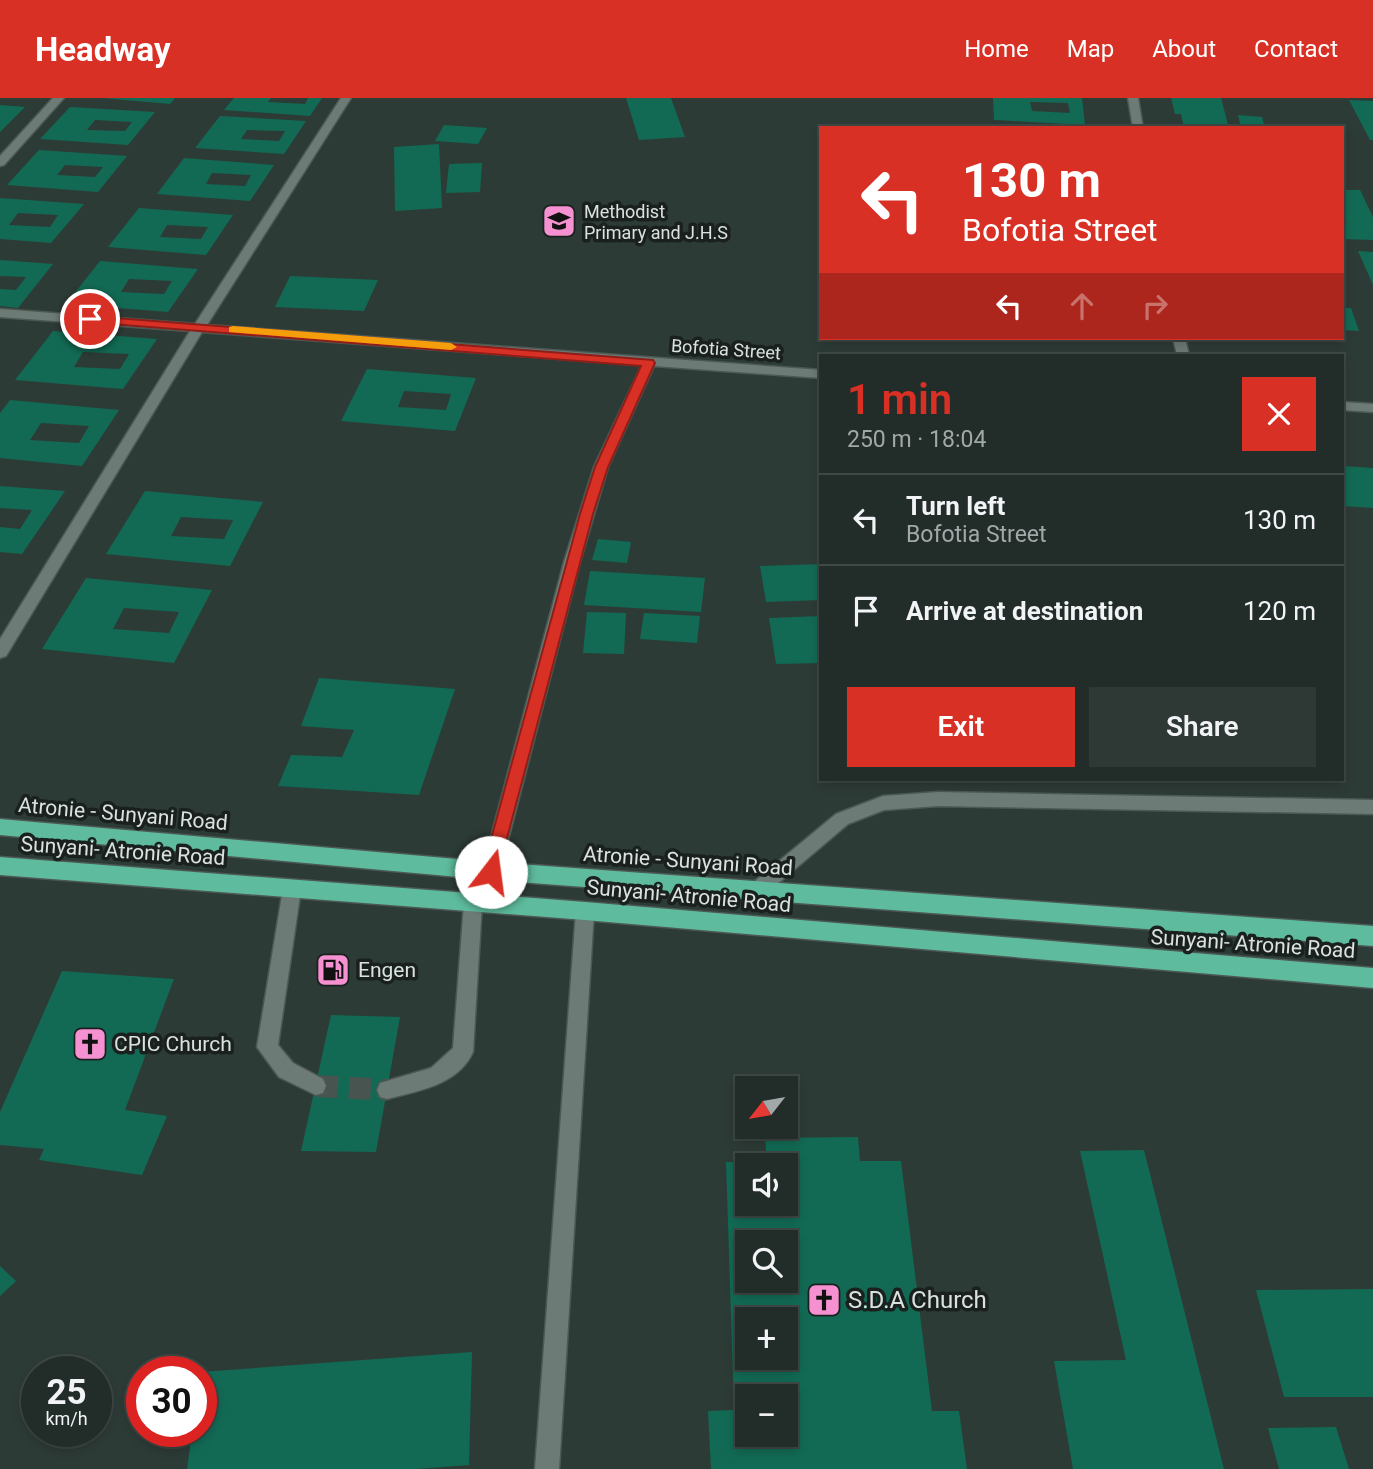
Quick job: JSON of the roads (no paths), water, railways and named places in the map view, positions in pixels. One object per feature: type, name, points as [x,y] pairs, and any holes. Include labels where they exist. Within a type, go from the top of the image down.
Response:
[{"type":"highway","name":"Atronie - Sunyani Road","points":[[0,827],[491,872],[1373,936]]},
{"type":"highway","name":"Sunyani- Atronie Road","points":[[0,866],[585,911],[1373,978]]},
{"type":"street","points":[[0,163],[59,98]]},
{"type":"street","points":[[0,652],[199,327],[346,98]]},
{"type":"street","points":[[1133,98],[1138,126]]},
{"type":"street","name":"Bofotia Street","points":[[0,313],[819,374]]},
{"type":"street","points":[[491,872],[586,514],[601,467],[649,363]]},
{"type":"street","points":[[1344,406],[1373,408]]},
{"type":"street","points":[[755,891],[842,819],[883,803],[938,799],[1373,807]]},
{"type":"street","points":[[292,889],[267,1046],[285,1070],[316,1086]]},
{"type":"street","points":[[387,1090],[437,1076],[463,1052],[473,903]]},
{"type":"street","points":[[547,1469],[585,911]]},
{"type":"tunnel","points":[[316,1086],[387,1090]]},
{"type":"place","name":"Methodist Primary and J.H.S","points":[[559,221]]},
{"type":"place","name":"Engen","points":[[333,970]]},
{"type":"place","name":"CPIC Church","points":[[90,1044]]},
{"type":"place","name":"S.D.A Church","points":[[824,1300]]}]
